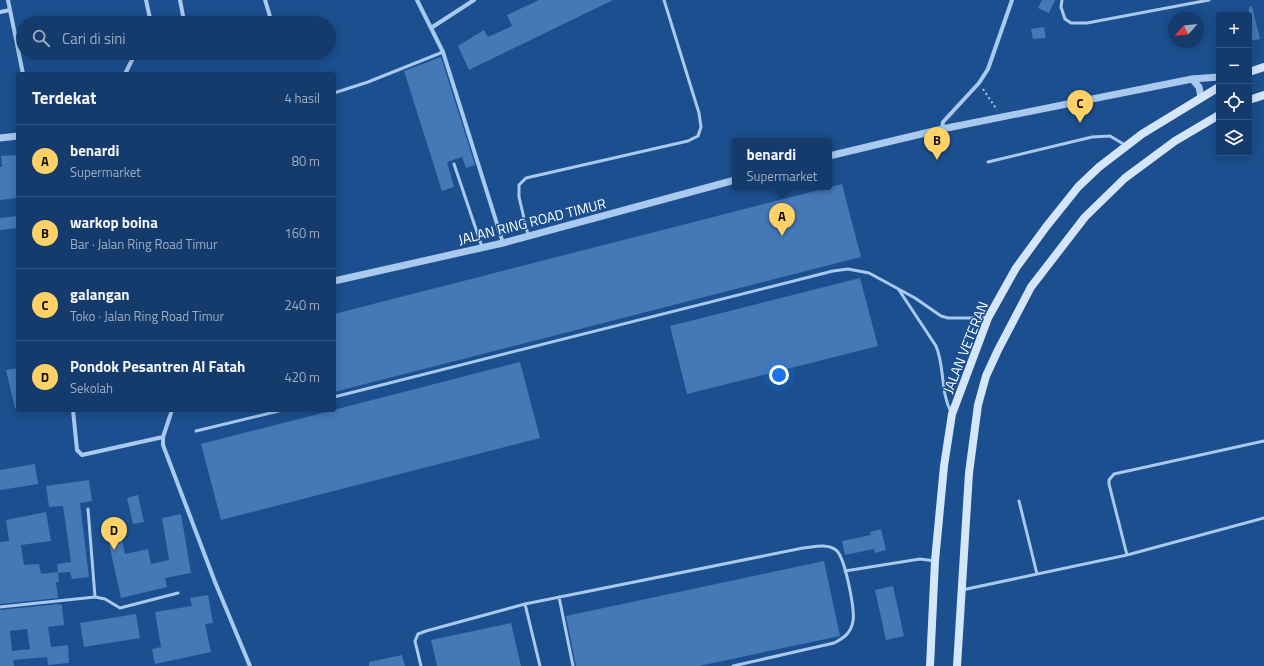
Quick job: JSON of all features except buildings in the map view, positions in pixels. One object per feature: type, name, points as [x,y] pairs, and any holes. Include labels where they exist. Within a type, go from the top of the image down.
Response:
[{"type":"main road","points":[[1252,71],[1264,67]]},
{"type":"main road","name":"JALAN VETERAN","points":[[930,666],[935,561],[944,466],[952,414],[988,318],[1016,268],[1063,205],[1099,167],[1126,146],[1200,97],[1216,89]]},
{"type":"main road","points":[[1252,99],[1264,95]]},
{"type":"main road","points":[[957,666],[960,590],[969,473],[978,406],[986,376],[1031,287],[1071,234],[1125,178],[1175,140],[1216,117]]},
{"type":"street","points":[[8,0],[16,40]]},
{"type":"street","points":[[146,0],[149,16]]},
{"type":"street","points":[[180,0],[183,16]]},
{"type":"street","points":[[265,0],[270,16]]},
{"type":"street","points":[[418,0],[443,52],[503,243]]},
{"type":"street","points":[[431,28],[474,0]]},
{"type":"street","points":[[942,129],[943,122],[979,83],[988,69],[1012,0]]},
{"type":"street","points":[[0,12],[10,10]]},
{"type":"street","points":[[20,60],[23,72]]},
{"type":"street","points":[[126,72],[132,60]]},
{"type":"street","points":[[832,155],[1002,116],[1192,79],[1216,77]]},
{"type":"street","points":[[1192,79],[1199,87],[1200,97]]},
{"type":"street","points":[[0,138],[16,136]]},
{"type":"street","name":"JALAN RING ROAD TIMUR","points":[[336,281],[528,237],[732,181]]},
{"type":"street","points":[[73,412],[77,450],[82,455],[163,437]]},
{"type":"street","points":[[171,412],[163,437],[163,445],[173,474],[250,666]]},
{"type":"lane","points":[[528,237],[519,197],[519,185],[526,178],[688,141],[698,136],[701,127],[699,114],[664,0]]},
{"type":"lane","points":[[1062,0],[1061,7],[1064,19],[1072,23],[1087,23],[1209,0]]},
{"type":"lane","points":[[336,92],[368,82],[443,52]]},
{"type":"lane","points":[[988,162],[1092,137],[1110,136],[1126,146]]},
{"type":"lane","points":[[454,164],[482,248]]},
{"type":"lane","points":[[336,396],[833,271],[859,270],[869,272],[926,305],[941,316],[956,319],[988,318]]},
{"type":"lane","points":[[898,288],[932,338],[940,355],[945,396],[952,414]]},
{"type":"lane","points":[[196,431],[276,412]]},
{"type":"lane","points":[[1127,555],[1109,484],[1109,480],[1114,474],[1264,441]]},
{"type":"lane","points":[[1019,501],[1037,574]]},
{"type":"lane","points":[[88,509],[95,597]]},
{"type":"lane","points":[[960,590],[1127,555],[1264,518]]},
{"type":"lane","points":[[421,666],[415,640],[418,634],[426,630],[526,604],[821,546],[834,549],[838,552],[845,571],[854,613],[853,622],[847,635],[834,643],[733,666]]},
{"type":"lane","points":[[845,571],[920,559],[935,561]]},
{"type":"lane","points":[[0,607],[95,597],[105,599],[120,608],[178,593]]},
{"type":"lane","points":[[559,597],[573,666]]},
{"type":"lane","points":[[526,604],[540,666]]},
{"type":"path","points":[[979,83],[1002,116]]},
{"type":"place","name":"galangan","points":[[1080,123]]},
{"type":"place","name":"warkop boina","points":[[937,160]]},
{"type":"place","name":"benardi","points":[[782,236]]},
{"type":"place","name":"Pondok Pesantren Al Fatah","points":[[114,550]]}]
